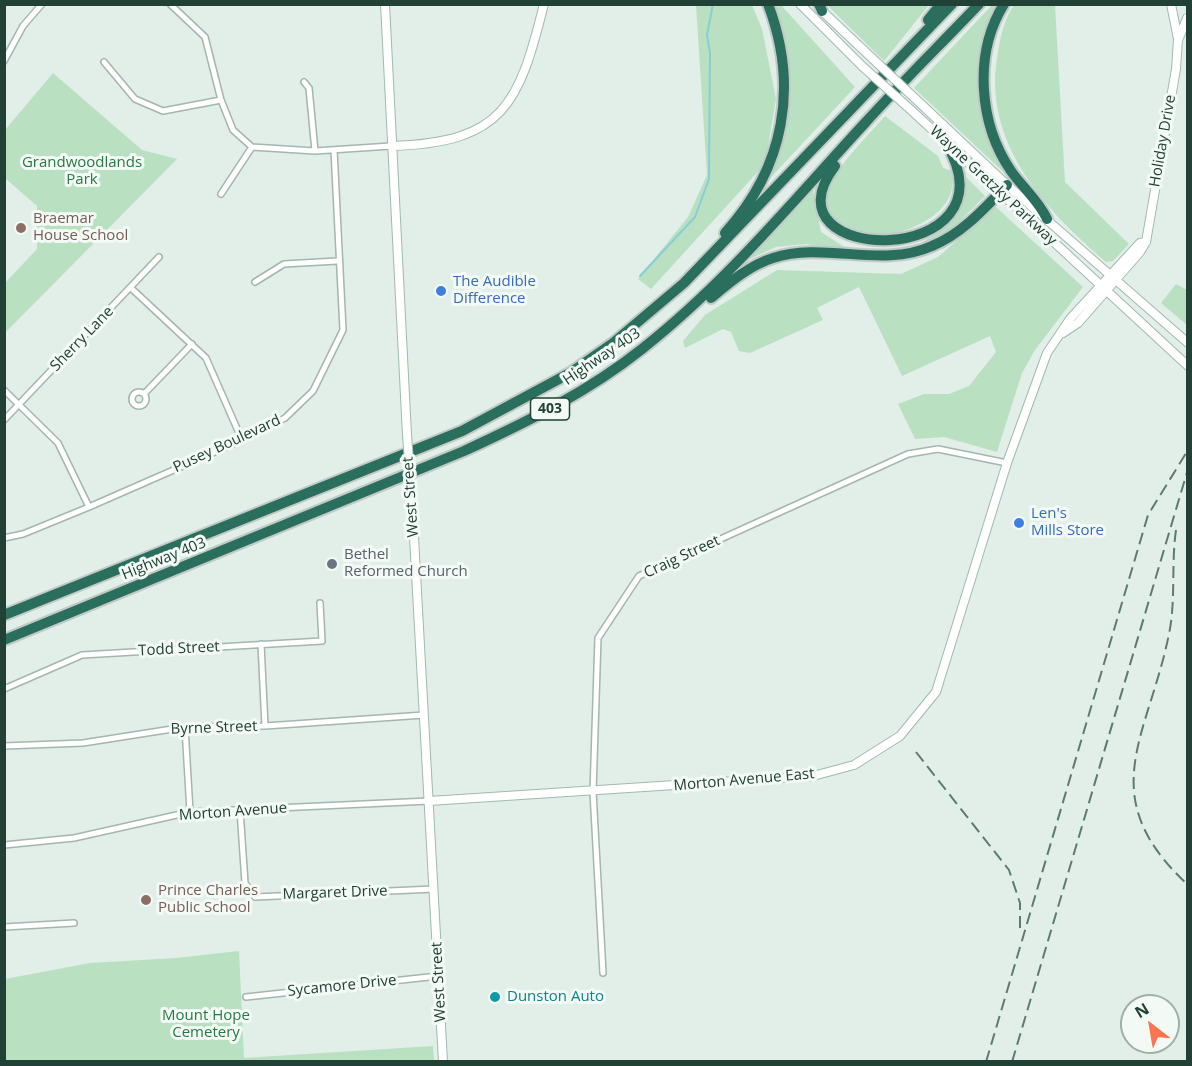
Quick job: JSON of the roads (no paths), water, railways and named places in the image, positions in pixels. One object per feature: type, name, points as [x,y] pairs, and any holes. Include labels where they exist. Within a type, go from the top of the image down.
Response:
[{"type":"highway","points":[[684,283],[692,269],[730,227],[747,203],[766,170],[779,133],[785,80],[779,39],[768,4]]},
{"type":"highway","points":[[894,65],[941,4]]},
{"type":"highway","name":"Highway 403","points":[[4,615],[462,430],[570,374],[613,344],[684,283],[952,4]]},
{"type":"highway","name":"Highway 403","points":[[4,640],[395,480],[528,422],[615,369],[684,315],[739,263],[867,121],[979,4]]},
{"type":"highway","points":[[1004,4],[989,40],[985,70],[985,101],[994,138],[1004,160],[1042,208],[1047,219]]},
{"type":"highway","points":[[867,121],[828,174],[821,199],[825,214],[838,231],[859,239],[883,241],[917,235],[949,213],[958,196],[959,175],[956,160],[946,143]]},
{"type":"highway","points":[[684,315],[700,307],[760,263],[772,258],[810,252],[897,255],[932,247],[957,233],[1004,189]]},
{"type":"main road","name":"West Street","points":[[385,4],[443,1062]]},
{"type":"main road","points":[[392,146],[437,143],[465,136],[494,118],[521,83],[530,62],[544,4]]},
{"type":"main road","name":"Wayne Gretzky Parkway","points":[[800,4],[862,66],[946,143],[1004,189],[1047,219],[1188,343]]},
{"type":"main road","name":"Holiday Drive","points":[[1114,278],[1140,243],[1146,242],[1176,69],[1178,39],[1172,4]]},
{"type":"main road","name":"Wayne Gretzky Parkway","points":[[819,7],[921,104],[1104,288],[1188,366]]},
{"type":"main road","points":[[1175,14],[1187,17]]},
{"type":"main road","name":"Holiday Drive","points":[[1178,39],[1187,17]]},
{"type":"main road","name":"Morton Avenue East","points":[[429,801],[813,776],[854,765],[900,736],[936,692],[1007,463],[1047,353],[1070,319],[1114,278]]},
{"type":"street","points":[[4,61],[23,27],[42,4]]},
{"type":"street","points":[[170,4],[205,37],[221,100],[233,130],[252,147],[315,151],[392,146]]},
{"type":"street","points":[[104,62],[135,99],[163,111],[221,100]]},
{"type":"street","points":[[304,82],[309,88],[315,151]]},
{"type":"street","points":[[221,194],[252,147]]},
{"type":"street","name":"Pusey Boulevard","points":[[4,538],[23,534],[242,440],[285,418],[313,391],[343,330],[337,261],[334,150]]},
{"type":"street","name":"Sherry Lane","points":[[4,420],[159,257]]},
{"type":"street","points":[[255,282],[284,264],[337,261]]},
{"type":"street","points":[[131,288],[206,358],[242,440]]},
{"type":"street","points":[[144,394],[192,344]]},
{"type":"street","points":[[4,390],[58,443],[88,507]]},
{"type":"street","name":"Craig Street","points":[[603,973],[593,792],[598,638],[639,576],[908,454],[938,449],[1007,463]]},
{"type":"street","name":"Todd Street","points":[[4,689],[82,655],[322,641],[320,603]]},
{"type":"street","points":[[261,644],[265,726]]},
{"type":"street","name":"Byrne Street","points":[[4,746],[83,743],[185,726],[265,726],[424,715]]},
{"type":"street","points":[[185,726],[190,812]]},
{"type":"street","name":"Morton Avenue","points":[[4,845],[74,838],[190,812],[429,801]]},
{"type":"street","name":"Margaret Drive","points":[[240,810],[245,883],[255,897],[434,889]]},
{"type":"street","points":[[4,927],[74,922]]},
{"type":"street","name":"Sycamore Drive","points":[[246,997],[438,976]]},
{"type":"waterway","points":[[640,276],[695,217],[709,179],[710,53],[707,35],[713,4]]},
{"type":"railway","points":[[986,1062],[1148,515],[1188,450]]},
{"type":"railway","points":[[1012,1062],[1188,469]]},
{"type":"railway","points":[[1176,530],[1169,634],[1140,736],[1135,765],[1134,794],[1142,823],[1159,853],[1188,885]]},
{"type":"railway","points":[[916,752],[1009,870],[1020,903],[1020,931]]},
{"type":"place","name":"Braemar House School","points":[[21,228]]},
{"type":"place","name":"The Audible Difference","points":[[441,291]]},
{"type":"place","name":"Len's Mills Store","points":[[1019,523]]},
{"type":"place","name":"Bethel Reformed Church","points":[[332,564]]},
{"type":"place","name":"Prince Charles Public School","points":[[146,900]]},
{"type":"place","name":"Dunston Auto","points":[[495,997]]},
{"type":"park label","name":"Grandwoodlands Park","points":[[82,172]]},
{"type":"park label","name":"Mount Hope Cemetery","points":[[206,1024]]}]
